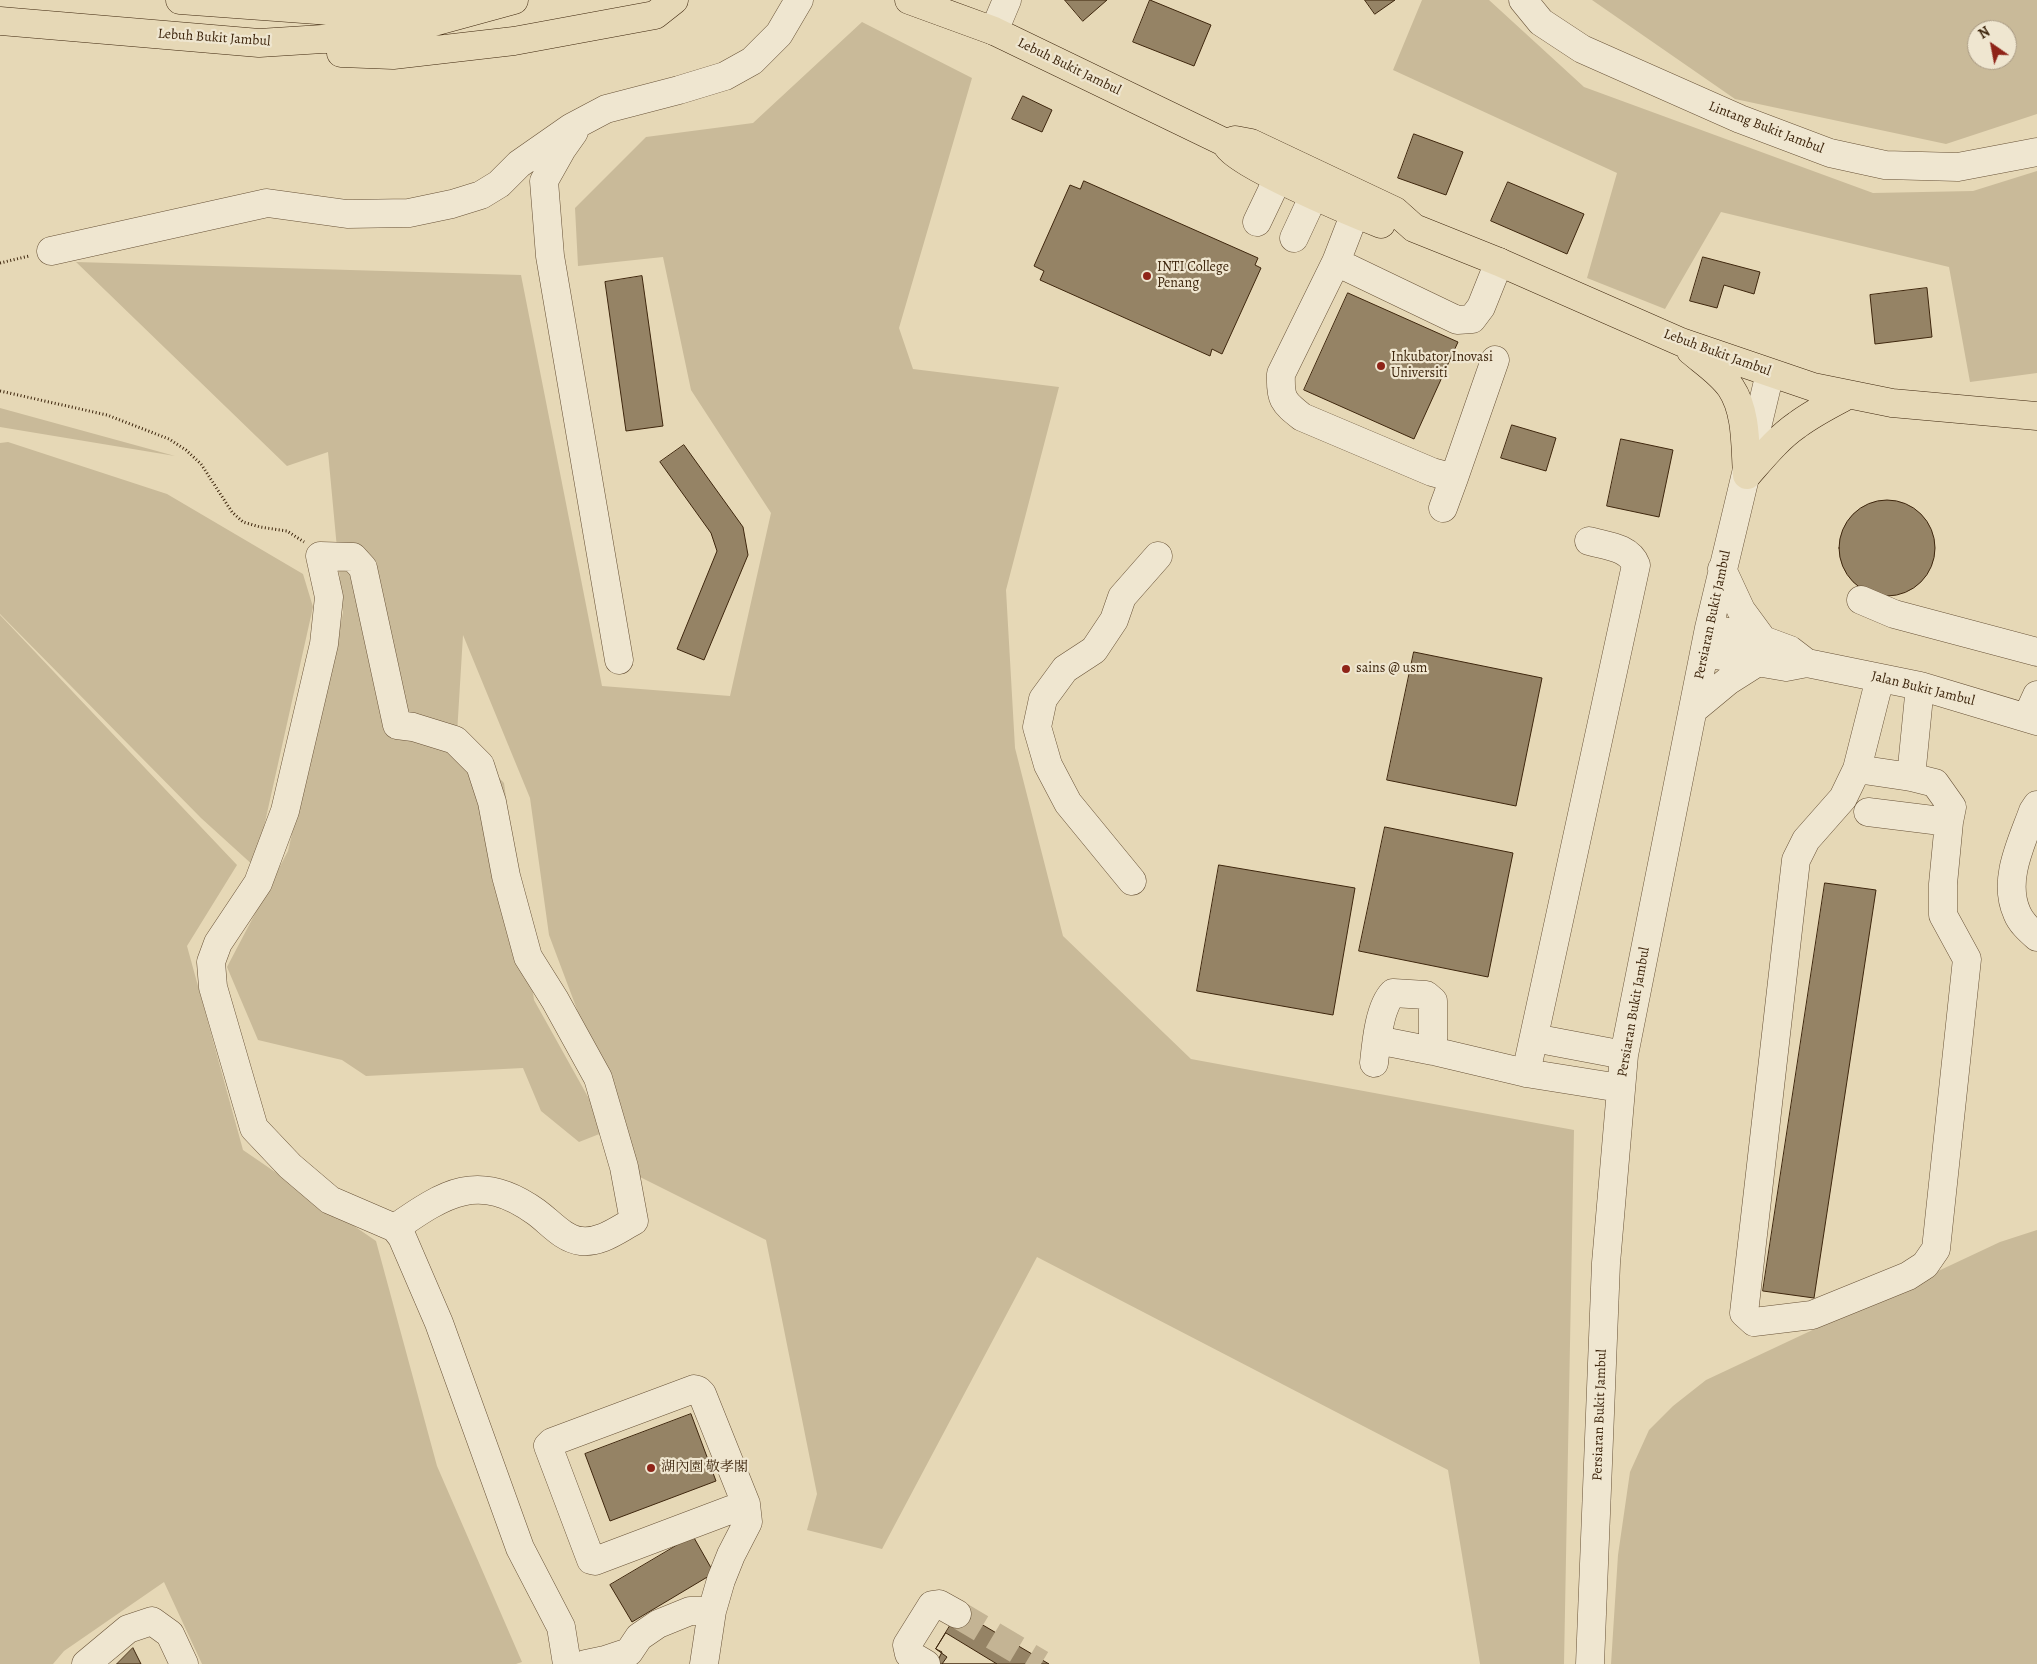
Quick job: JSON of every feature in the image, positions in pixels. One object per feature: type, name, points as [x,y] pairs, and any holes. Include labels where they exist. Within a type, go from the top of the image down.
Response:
[{"type":"main road","points":[[180,0],[311,4],[358,13],[384,13],[420,8],[452,0]]},
{"type":"main road","name":"Lebuh Bukit Jambul","points":[[0,21],[259,43],[386,35],[514,0]]},
{"type":"main road","points":[[259,43],[358,55],[401,54],[514,40],[631,20],[654,15],[674,0]]},
{"type":"main road","name":"Lebuh Bukit Jambul","points":[[908,0],[994,31],[1226,143],[1229,151],[1242,160],[1354,214],[1386,226],[1414,228],[1499,262],[1681,342],[1813,387],[1848,396],[1892,403],[2037,416]]},
{"type":"main road","name":"Lebuh Bukit Jambul","points":[[1226,143],[1234,140],[1251,143],[1395,211],[1414,228]]},
{"type":"main road","points":[[1681,342],[1730,388],[1738,405],[1743,425],[1747,475]]},
{"type":"main road","points":[[1747,475],[1775,444],[1795,426],[1814,413],[1848,396]]},
{"type":"street","points":[[51,251],[267,203],[347,214],[409,213],[452,204],[481,195],[499,184],[519,164],[572,127],[606,109],[724,76],[752,61],[779,34],[798,0]]},
{"type":"street","points":[[994,31],[1007,0]]},
{"type":"street","name":"Lintang Bukit Jambul","points":[[1522,0],[1541,22],[1582,49],[1740,119],[1830,153],[1885,165],[1958,168],[2037,152]]},
{"type":"street","points":[[581,123],[562,149],[544,181],[550,256],[619,660]]},
{"type":"street","points":[[1257,222],[1278,178]]},
{"type":"street","points":[[1294,238],[1314,195]]},
{"type":"street","points":[[1354,214],[1336,262],[1281,374],[1280,392],[1288,406],[1302,417],[1432,472],[1454,478]]},
{"type":"street","points":[[1336,262],[1457,320],[1472,319],[1481,307],[1499,262]]},
{"type":"street","points":[[1443,508],[1495,360]]},
{"type":"street","name":"Persiaran Bukit Jambul","points":[[1590,1664],[1606,1263],[1624,1055],[1722,569],[1747,475],[1770,373]]},
{"type":"street","points":[[1526,1073],[1636,565],[1633,557],[1627,551],[1589,541]]},
{"type":"street","points":[[395,1228],[432,1202],[456,1192],[476,1189],[493,1190],[514,1199],[535,1211],[570,1238],[582,1241],[602,1239],[634,1221],[624,1167],[598,1078],[555,1000],[528,957],[506,876],[492,802],[480,764],[455,740],[413,727],[397,725],[362,568],[353,557],[320,556],[330,597],[324,644],[304,735],[285,811],[258,883],[218,943],[211,962],[213,987],[254,1128],[290,1166],[330,1200],[395,1228],[402,1237],[439,1323],[520,1548],[561,1627],[568,1664]]},
{"type":"street","points":[[1132,881],[1068,803],[1048,765],[1037,727],[1043,699],[1065,669],[1094,650],[1114,620],[1122,597],[1158,556]]},
{"type":"street","points":[[1693,710],[1760,651],[1722,569]]},
{"type":"street","points":[[1861,600],[1894,614],[2037,652]]},
{"type":"street","name":"Jalan Bukit Jambul","points":[[1707,640],[1760,651],[1786,667],[1807,663],[2034,711]]},
{"type":"street","points":[[1856,769],[1911,777],[1936,783],[1952,807],[1943,884],[1943,915],[1966,959],[1936,1249],[1925,1265],[1908,1276],[1812,1315],[1754,1322],[1744,1313],[1796,860],[1806,840],[1843,798],[1856,769],[1880,678]]},
{"type":"street","points":[[1911,777],[1920,686]]},
{"type":"street","points":[[2037,805],[2033,811],[2030,847],[2013,867],[2013,894],[2016,913],[2026,927],[2037,937]]},
{"type":"street","points":[[1868,812],[1949,822]]},
{"type":"street","points":[[2013,881],[2037,903]]},
{"type":"street","points":[[1433,1051],[1433,1001],[1426,995],[1393,993],[1386,1000],[1376,1051],[1433,1051],[1526,1073],[1620,1088]]},
{"type":"street","points":[[1534,1038],[1624,1055]]},
{"type":"street","points":[[704,1664],[712,1611],[731,1555],[748,1522],[746,1504],[702,1394],[698,1390],[694,1390],[552,1442],[548,1446],[591,1560],[595,1562],[746,1504]]},
{"type":"street","points":[[926,1664],[910,1654],[907,1646],[932,1605],[939,1604],[957,1614]]},
{"type":"street","points":[[586,1664],[629,1652],[639,1638],[658,1624],[690,1611],[712,1611]]},
{"type":"street","points":[[86,1664],[128,1629],[152,1621],[170,1634],[184,1664]]},
{"type":"path","points":[[0,263],[51,251]]},
{"type":"path","points":[[0,391],[107,415],[168,439],[186,450],[200,464],[232,512],[243,522],[260,527],[287,530],[320,556]]},
{"type":"shaded area","points":[[1422,0],[1489,0],[1584,87],[1873,193],[1973,191],[2037,171],[2037,373],[1970,382],[1949,267],[1721,212],[1665,309],[1587,278],[1617,173],[1393,70]]},
{"type":"shaded area","points":[[1592,0],[2037,0],[2037,114],[1946,144],[1735,99]]},
{"type":"shaded area","points":[[862,22],[972,78],[899,328],[913,369],[1059,387],[1006,590],[1015,748],[1063,936],[1191,1059],[1574,1130],[1564,1664],[1480,1664],[1448,1470],[1037,1257],[882,1549],[807,1530],[817,1494],[766,1240],[640,1177],[549,935],[530,798],[463,635],[457,734],[504,783],[534,1000],[607,1131],[579,1142],[541,1111],[523,1068],[366,1076],[342,1060],[258,1040],[227,967],[288,851],[343,613],[328,452],[287,466],[76,262],[521,275],[602,686],[730,696],[771,513],[691,390],[663,257],[578,266],[575,208],[646,137],[753,123]]},
{"type":"shaded area","points":[[0,408],[175,456],[0,427]]},
{"type":"shaded area","points":[[8,442],[167,494],[303,574],[313,607],[255,867],[201,818],[0,614],[0,443]]},
{"type":"shaded area","points":[[0,615],[237,865],[187,946],[243,1150],[376,1241],[437,1466],[522,1662],[516,1664],[202,1664],[164,1582],[64,1651],[53,1664],[0,1664]]},
{"type":"shaded area","points":[[2037,1230],[2037,1664],[1611,1664],[1618,1555],[1630,1472],[1649,1430],[1673,1406],[1706,1380],[2000,1242]]},
{"type":"building","points":[[1065,0],[1107,0],[1083,21]]},
{"type":"building","points":[[1150,0],[1211,25],[1194,66],[1133,42]]},
{"type":"building","points":[[1365,0],[1395,0],[1375,14]]},
{"type":"building","points":[[1023,96],[1052,110],[1042,132],[1012,119]]},
{"type":"building","points":[[1414,134],[1463,152],[1446,195],[1398,178]]},
{"type":"building","points":[[1084,181],[1258,258],[1255,265],[1261,268],[1222,354],[1212,349],[1210,356],[1040,280],[1044,271],[1034,266],[1070,185],[1080,189]]},
{"type":"building","points":[[1508,182],[1584,214],[1567,254],[1491,221]]},
{"type":"building","points":[[1703,257],[1760,272],[1754,294],[1724,285],[1717,308],[1690,301]]},
{"type":"building","points":[[642,276],[663,426],[626,431],[605,282]]},
{"type":"building","points":[[1927,288],[1932,337],[1875,344],[1870,295]]},
{"type":"building","name":"Inkubator Inovasi Universiti","points":[[1348,293],[1458,342],[1414,439],[1304,390]]},
{"type":"building","points":[[1512,425],[1556,438],[1546,471],[1501,458]]},
{"type":"building","points":[[1621,439],[1673,450],[1659,517],[1607,506]]},
{"type":"building","points":[[684,445],[743,527],[748,555],[704,660],[677,649],[717,551],[711,533],[660,462]]},
{"type":"building","points":[[1887,500],[1905,503],[1921,514],[1932,530],[1935,548],[1932,566],[1921,582],[1905,593],[1887,596],[1869,593],[1853,582],[1842,566],[1839,548],[1842,530],[1853,514],[1869,503]]},
{"type":"building","points":[[1414,652],[1542,678],[1516,806],[1387,780]]},
{"type":"building","points":[[1385,827],[1513,853],[1488,977],[1359,951]]},
{"type":"building","points":[[1219,865],[1355,888],[1333,1015],[1197,991]]},
{"type":"building","points":[[1825,883],[1876,890],[1814,1298],[1763,1291]]},
{"type":"building","name":"湖內園 敬孝閣","points":[[691,1414],[716,1481],[610,1521],[585,1454]]},
{"type":"building","points":[[693,1536],[714,1573],[632,1622],[610,1585]]},
{"type":"building","points":[[959,1611],[1049,1664],[936,1664],[942,1652],[936,1649]]},
{"type":"building","points":[[946,1633],[997,1664],[942,1664],[947,1657],[936,1649]]},
{"type":"building","points":[[133,1648],[141,1664],[117,1664]]},
{"type":"tunnel","points":[[957,1614],[1041,1664]]},
{"type":"place","name":"INTI College Penang","points":[[1147,276]]},
{"type":"place","name":"Inkubator Inovasi Universiti","points":[[1381,366]]},
{"type":"place","name":"sains @ usm","points":[[1346,669]]},
{"type":"place","name":"湖內園 敬孝閣","points":[[651,1468]]}]
